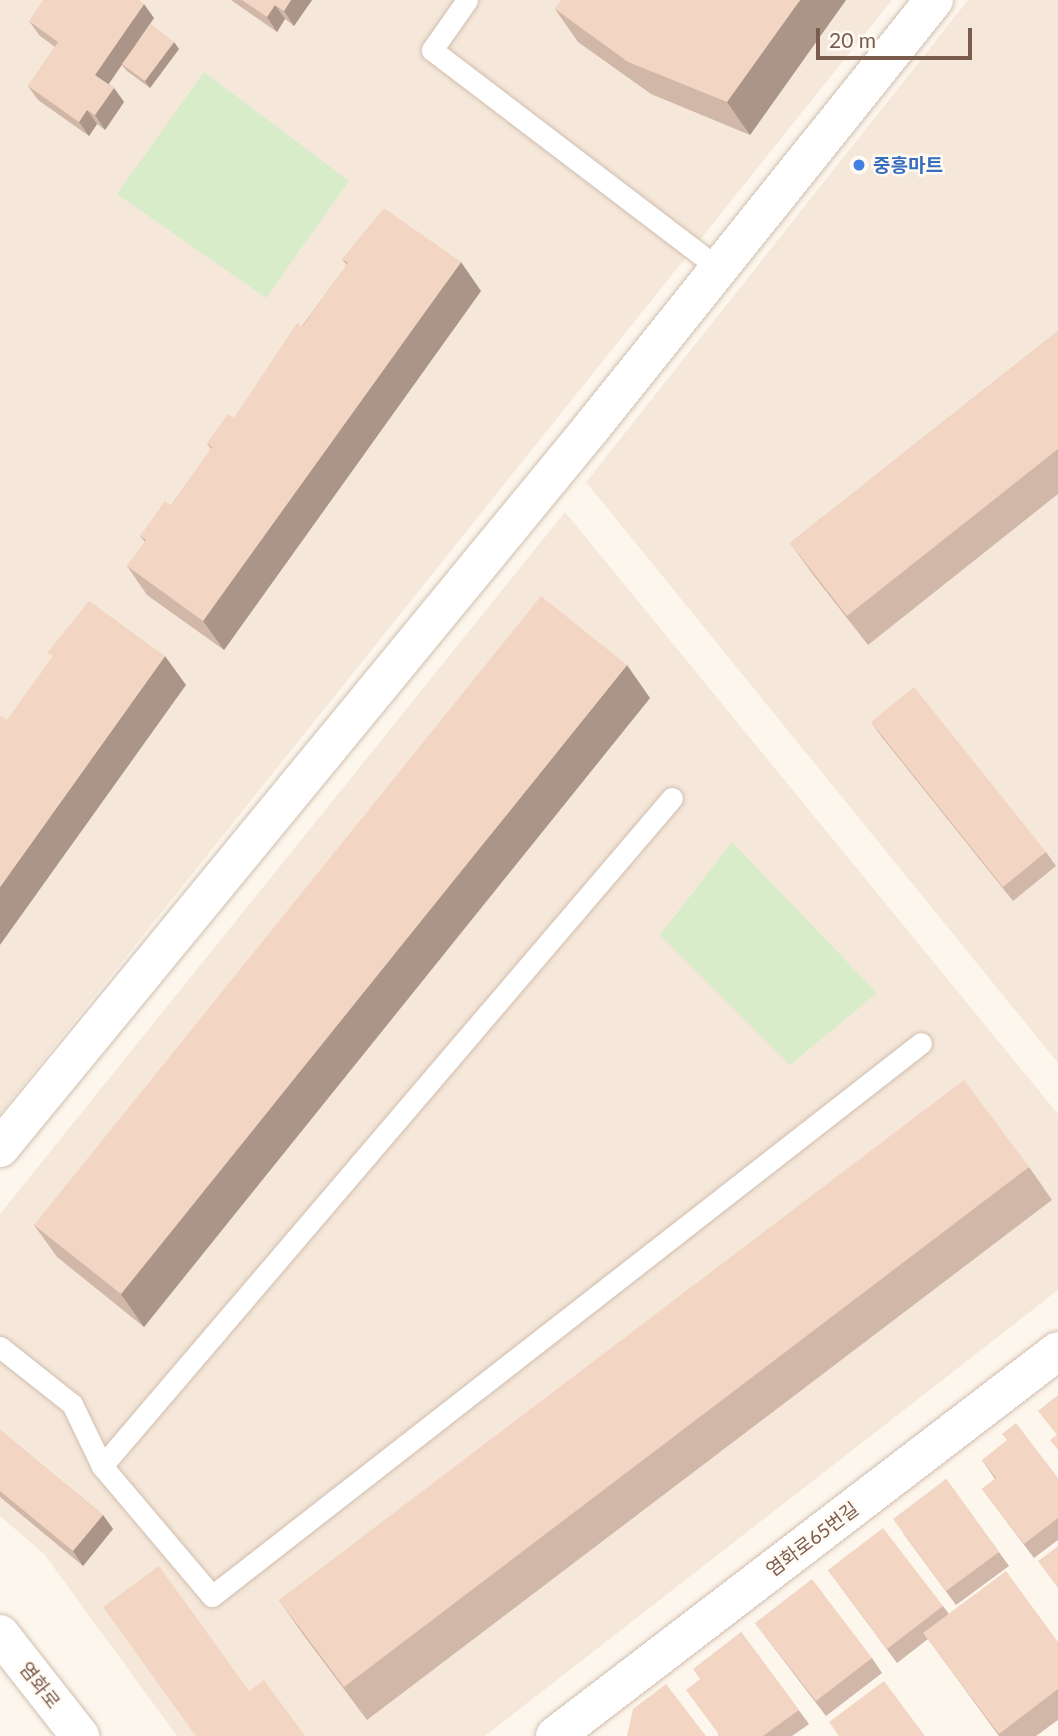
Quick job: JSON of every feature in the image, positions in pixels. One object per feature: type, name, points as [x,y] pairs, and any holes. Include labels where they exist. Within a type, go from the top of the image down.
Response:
[{"type":"street","points":[[0,1148],[934,0]]},
{"type":"street","name":"염화로65번길","points":[[564,1733],[1058,1351]]},
{"type":"street","name":"염화로","points":[[0,1634],[80,1736]]},
{"type":"lane","points":[[467,0],[432,50],[718,268]]},
{"type":"lane","points":[[102,1466],[672,798]]},
{"type":"lane","points":[[0,1346],[72,1405],[102,1466],[212,1596],[921,1043]]},
{"type":"shaded area","points":[[0,0],[892,0],[0,1114]]},
{"type":"shaded area","points":[[968,0],[1058,0],[1058,1063],[586,482]]},
{"type":"shaded area","points":[[565,512],[1058,1114],[1058,1290],[485,1736],[177,1736],[44,1554],[0,1516],[0,1214]]},
{"type":"green space","points":[[204,72],[349,181],[266,298],[117,194]]},
{"type":"green space","points":[[732,842],[877,993],[790,1065],[660,935]]},
{"type":"building","points":[[43,0],[139,0],[144,4],[95,75],[114,88],[95,115],[87,110],[79,122],[28,86],[58,42],[29,21]]},
{"type":"building","points":[[242,0],[291,0],[284,11],[275,5],[267,17]]},
{"type":"building","points":[[561,0],[800,0],[727,102],[628,62],[555,9]]},
{"type":"building","points":[[151,24],[174,42],[145,81],[122,64]]},
{"type":"building","points":[[384,208],[461,262],[203,621],[127,566],[146,540],[140,536],[165,501],[171,505],[212,447],[207,443],[228,414],[234,418],[297,323],[302,327],[348,263],[342,259]]},
{"type":"building","points":[[1058,331],[1058,449],[847,616],[790,543]]},
{"type":"building","points":[[541,596],[627,665],[121,1294],[34,1225]]},
{"type":"building","points":[[89,601],[165,656],[0,887],[0,718],[1,716],[7,720],[53,656],[47,653]]},
{"type":"building","points":[[914,687],[1046,852],[1003,887],[871,722]]},
{"type":"building","points":[[964,1080],[1029,1167],[344,1687],[279,1600]]},
{"type":"building","points":[[1058,1395],[1058,1450],[1050,1440],[1057,1435],[1038,1411]]},
{"type":"building","points":[[1016,1423],[1058,1478],[1058,1518],[1024,1544],[982,1489],[996,1478],[982,1460],[1007,1440],[1002,1434]]},
{"type":"building","points":[[0,1430],[103,1515],[73,1551],[0,1491]]},
{"type":"building","points":[[946,1479],[999,1552],[946,1591],[893,1519]]},
{"type":"building","points":[[883,1528],[943,1606],[887,1649],[828,1570]]},
{"type":"building","points":[[1058,1546],[1058,1588],[1038,1561]]},
{"type":"building","points":[[159,1566],[249,1691],[194,1733],[196,1736],[103,1607]]},
{"type":"building","points":[[1006,1571],[1058,1642],[1058,1689],[999,1734],[923,1633]]},
{"type":"building","points":[[812,1579],[872,1658],[816,1701],[755,1623]]},
{"type":"building","points":[[741,1632],[799,1710],[763,1736],[720,1736],[686,1690],[700,1679],[693,1669]]},
{"type":"building","points":[[264,1680],[305,1736],[196,1736],[194,1733]]},
{"type":"building","points":[[884,1681],[925,1736],[839,1736],[829,1722]]},
{"type":"building","points":[[666,1684],[706,1736],[627,1736],[633,1709]]},
{"type":"place","name":"중흥마트","points":[[859,165]]}]
